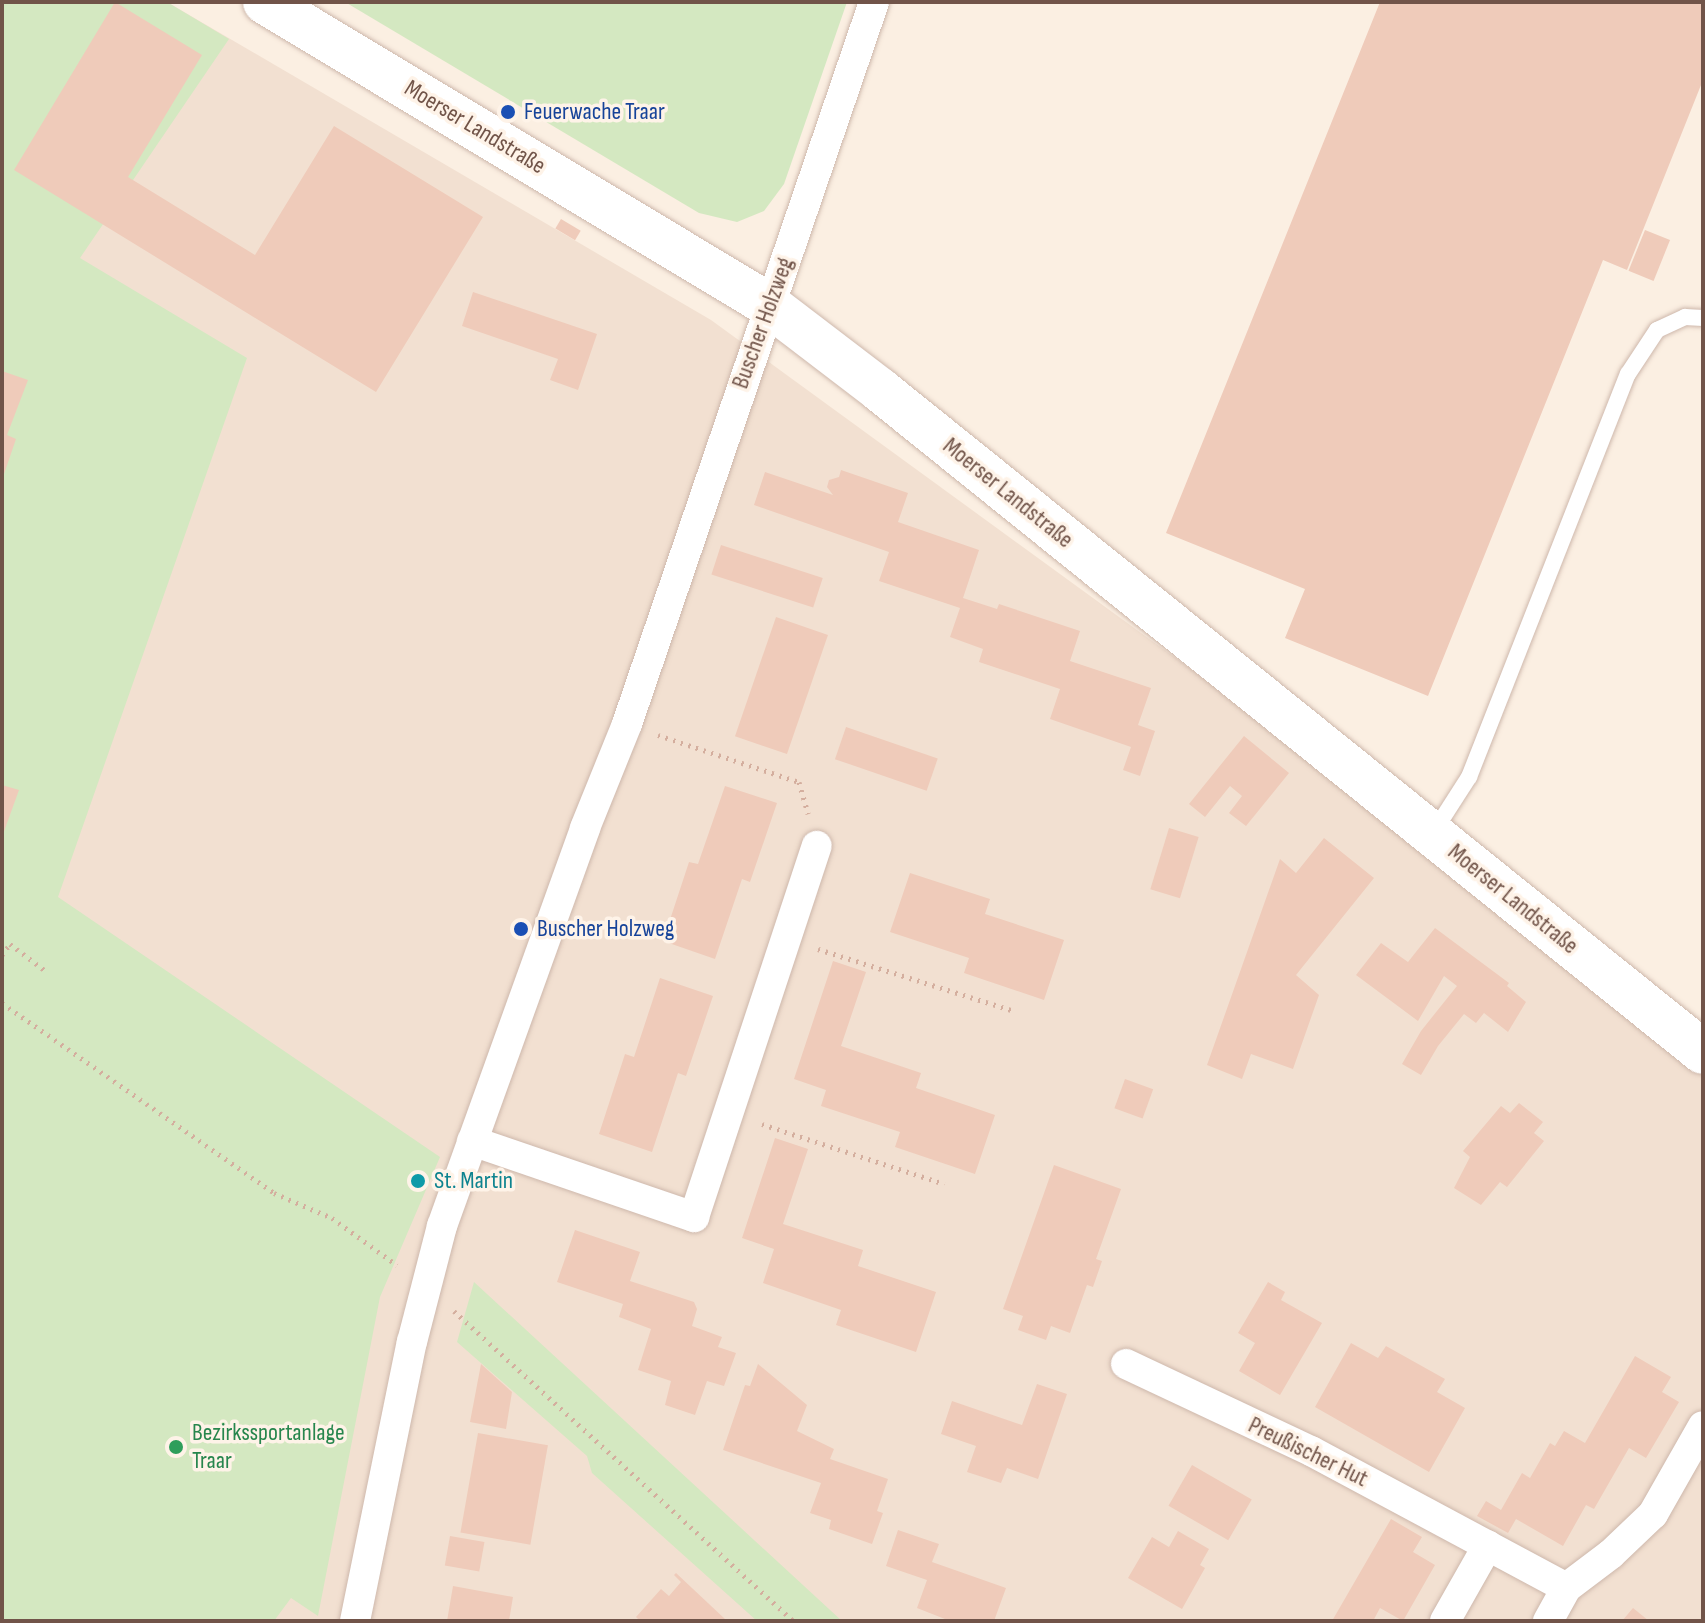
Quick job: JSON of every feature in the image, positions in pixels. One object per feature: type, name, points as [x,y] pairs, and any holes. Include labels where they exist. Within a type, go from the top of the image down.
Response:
[{"type":"main road","name":"Moerser Landstraße","points":[[265,2],[769,305],[880,390],[1703,1050]]},
{"type":"street","name":"Buscher Holzweg","points":[[355,1621],[425,1285],[472,1141],[627,724],[874,2]]},
{"type":"street","points":[[472,1141],[694,1217],[817,846]]},
{"type":"street","name":"Preußischer Hut","points":[[1126,1364],[1311,1451],[1566,1588]]},
{"type":"street","points":[[1548,1621],[1566,1588],[1611,1554],[1653,1514],[1703,1426]]},
{"type":"street","points":[[1445,1621],[1488,1545]]},
{"type":"lane","points":[[1432,834],[1469,777],[1628,374],[1657,330],[1685,317],[1703,318]]},
{"type":"path","points":[[627,724],[799,782],[817,846]]},
{"type":"path","points":[[786,938],[1012,1010]]},
{"type":"path","points":[[2,955],[10,944],[47,972]]},
{"type":"path","points":[[2,1003],[274,1193],[332,1218],[425,1285],[793,1621]]},
{"type":"path","points":[[728,1113],[944,1184]]},
{"type":"shaded area","points":[[2,2],[167,2],[711,320],[1703,1042],[1703,1621],[2,1621]]},
{"type":"green space","points":[[2,2],[167,2],[229,39],[80,258],[247,358],[58,897],[440,1157],[380,1297],[318,1616],[291,1598],[274,1621],[2,1621]]},
{"type":"green space","points":[[345,2],[847,2],[784,184],[764,211],[737,222],[699,213]]},
{"type":"green space","points":[[474,1282],[842,1621],[757,1621],[592,1473],[587,1456],[457,1342]]},
{"type":"building","points":[[115,2],[202,55],[128,177],[255,255],[334,126],[483,217],[376,392],[14,170]]},
{"type":"building","points":[[1380,2],[1703,2],[1703,80],[1627,270],[1603,260],[1428,696],[1285,638],[1305,589],[1166,533]]},
{"type":"building","points":[[561,219],[581,231],[575,240],[555,228]]},
{"type":"building","points":[[1645,230],[1670,240],[1654,281],[1629,271]]},
{"type":"building","points":[[473,292],[597,334],[578,390],[550,380],[558,359],[462,326]]},
{"type":"building","points":[[2,371],[28,380],[7,435],[16,439],[3,477]]},
{"type":"building","points":[[841,470],[908,493],[898,522],[979,550],[963,598],[997,609],[999,604],[1080,631],[1070,661],[1151,688],[1138,725],[1155,731],[1140,776],[1123,770],[1131,747],[1050,719],[1060,689],[979,662],[983,649],[950,637],[960,608],[879,581],[889,552],[754,505],[765,472],[833,495],[827,487],[829,480],[839,477]]},
{"type":"building","points":[[721,545],[823,578],[813,608],[711,574]]},
{"type":"building","points":[[776,617],[828,635],[787,754],[735,736]]},
{"type":"building","points":[[846,727],[938,759],[927,791],[835,759]]},
{"type":"building","points":[[1244,736],[1289,773],[1246,826],[1229,813],[1242,796],[1230,786],[1205,817],[1189,804]]},
{"type":"building","points":[[2,785],[19,790],[2,837]]},
{"type":"building","points":[[725,786],[777,803],[750,882],[742,879],[715,959],[663,941],[689,862],[698,864]]},
{"type":"building","points":[[1169,828],[1199,837],[1180,898],[1150,889]]},
{"type":"building","points":[[1324,838],[1374,878],[1296,975],[1319,995],[1293,1069],[1251,1054],[1242,1079],[1207,1065],[1280,859],[1296,873]]},
{"type":"building","points":[[910,873],[990,899],[985,914],[1064,940],[1044,1000],[964,973],[969,958],[890,932]]},
{"type":"building","points":[[1435,928],[1509,983],[1507,986],[1526,1002],[1508,1032],[1484,1013],[1476,1023],[1464,1014],[1438,1046],[1421,1075],[1402,1064],[1421,1031],[1457,986],[1444,976],[1418,1021],[1356,975],[1381,943],[1408,962]]},
{"type":"building","points":[[833,961],[866,972],[841,1046],[921,1073],[916,1088],[995,1115],[975,1174],[895,1147],[900,1132],[821,1106],[826,1090],[794,1079]]},
{"type":"building","points":[[660,978],[713,996],[686,1076],[678,1073],[652,1152],[599,1134],[625,1054],[634,1057]]},
{"type":"building","points":[[1125,1079],[1153,1089],[1143,1118],[1114,1108]]},
{"type":"building","points":[[1519,1103],[1543,1122],[1534,1133],[1544,1141],[1507,1187],[1500,1182],[1481,1205],[1454,1188],[1470,1157],[1463,1151],[1501,1106],[1510,1113]]},
{"type":"building","points":[[775,1138],[808,1149],[783,1224],[863,1250],[858,1266],[936,1292],[916,1352],[836,1325],[841,1310],[763,1283],[774,1249],[742,1238]]},
{"type":"building","points":[[1054,1165],[1121,1189],[1096,1259],[1102,1261],[1093,1287],[1087,1285],[1070,1333],[1051,1326],[1046,1340],[1018,1330],[1023,1316],[1003,1309]]},
{"type":"building","points":[[575,1230],[640,1252],[630,1281],[694,1302],[697,1309],[692,1326],[722,1337],[718,1347],[736,1353],[724,1386],[707,1381],[695,1415],[665,1405],[671,1381],[638,1370],[651,1329],[619,1317],[623,1304],[557,1282]]},
{"type":"building","points":[[1268,1282],[1285,1292],[1281,1300],[1322,1323],[1280,1395],[1239,1371],[1255,1343],[1238,1333]]},
{"type":"building","points":[[1351,1343],[1378,1358],[1386,1346],[1445,1379],[1437,1392],[1465,1408],[1429,1472],[1315,1407]]},
{"type":"building","points":[[1635,1356],[1671,1377],[1662,1392],[1679,1402],[1646,1458],[1629,1448],[1594,1509],[1586,1505],[1563,1546],[1516,1519],[1508,1533],[1477,1516],[1486,1501],[1501,1510],[1522,1473],[1530,1478],[1550,1443],[1555,1446],[1564,1431],[1585,1443]]},
{"type":"building","points":[[481,1364],[512,1392],[506,1429],[470,1422]]},
{"type":"building","points":[[758,1364],[807,1405],[797,1431],[834,1449],[830,1459],[888,1479],[877,1511],[883,1513],[872,1544],[829,1529],[831,1520],[810,1513],[821,1483],[723,1450],[745,1385],[750,1386]]},
{"type":"building","points":[[1037,1384],[1067,1394],[1038,1479],[1007,1468],[1001,1483],[967,1472],[976,1446],[941,1434],[952,1401],[1022,1425]]},
{"type":"building","points":[[478,1433],[548,1445],[530,1545],[460,1532]]},
{"type":"building","points":[[1192,1465],[1252,1500],[1228,1540],[1168,1506]]},
{"type":"building","points":[[1391,1519],[1422,1537],[1413,1552],[1435,1565],[1403,1621],[1380,1608],[1373,1621],[1332,1621]]},
{"type":"building","points":[[898,1530],[939,1544],[932,1562],[1006,1588],[994,1621],[950,1621],[917,1608],[927,1580],[886,1566]]},
{"type":"building","points":[[1178,1531],[1209,1549],[1200,1565],[1205,1568],[1182,1609],[1128,1578],[1152,1537],[1169,1547]]},
{"type":"building","points":[[450,1536],[484,1542],[479,1572],[445,1566]]},
{"type":"building","points":[[676,1573],[725,1619],[640,1621],[636,1617],[661,1589],[669,1596],[681,1582],[674,1575]]},
{"type":"building","points":[[453,1586],[513,1597],[509,1621],[447,1621]]},
{"type":"building","points":[[1633,1608],[1649,1621],[1622,1621]]},
{"type":"place","name":"Feuerwache Traar","points":[[508,112]]},
{"type":"place","name":"Buscher Holzweg","points":[[521,929]]},
{"type":"place","name":"St. Martin","points":[[418,1181]]},
{"type":"place","name":"Bezirkssportanlage Traar","points":[[176,1447]]}]
